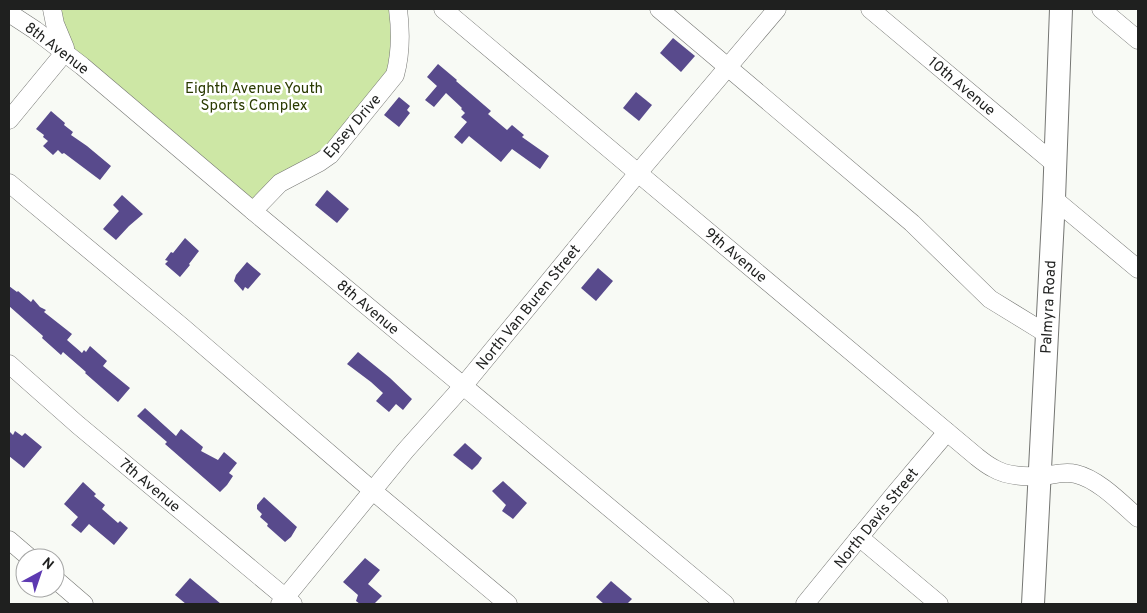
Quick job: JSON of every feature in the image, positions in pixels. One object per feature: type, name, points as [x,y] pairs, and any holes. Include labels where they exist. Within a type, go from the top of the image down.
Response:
[{"type":"main road","name":"Palmyra Road","points":[[1034,604],[1054,199],[1061,9]]},
{"type":"street","points":[[9,120],[65,52],[52,9]]},
{"type":"street","name":"Epsey Drive","points":[[253,211],[280,183],[330,155],[395,75],[399,60],[400,42],[398,9]]},
{"type":"street","name":"9th Avenue","points":[[443,9],[977,457],[994,469],[1010,475],[1041,476]]},
{"type":"street","points":[[659,9],[912,223],[990,299],[1047,334]]},
{"type":"street","name":"North Van Buren Street","points":[[286,602],[405,451],[464,386],[638,173],[776,9]]},
{"type":"street","name":"10th Avenue","points":[[870,9],[1055,164]]},
{"type":"street","points":[[1101,9],[1138,40]]},
{"type":"street","name":"8th Avenue","points":[[9,13],[65,52],[725,604]]},
{"type":"street","points":[[9,183],[174,320],[508,604]]},
{"type":"street","points":[[1054,199],[1138,269]]},
{"type":"street","name":"7th Avenue","points":[[9,364],[286,602]]},
{"type":"street","name":"North Davis Street","points":[[806,604],[947,432]]},
{"type":"street","points":[[1041,476],[1067,472],[1078,474],[1109,492],[1138,518]]},
{"type":"street","points":[[860,537],[939,604]]},
{"type":"street","points":[[65,588],[84,604]]},
{"type":"green space","name":"Eighth Avenue Youth Sports Complex","points":[[53,9],[396,9],[397,60],[330,154],[253,210],[66,52]]},
{"type":"building","points":[[673,38],[695,56],[681,72],[660,53]]},
{"type":"building","points":[[438,64],[491,111],[488,114],[507,130],[512,125],[524,135],[522,137],[549,156],[540,169],[512,149],[501,162],[469,136],[462,144],[454,137],[467,122],[461,117],[465,113],[462,108],[446,93],[434,107],[425,100],[437,86],[427,77]]},
{"type":"building","points":[[636,92],[652,105],[639,121],[623,108]]},
{"type":"building","points":[[399,97],[410,106],[407,110],[410,113],[399,127],[384,115]]},
{"type":"building","points":[[51,111],[73,132],[71,135],[111,166],[100,180],[64,153],[62,154],[58,150],[53,155],[43,146],[48,141],[36,129]]},
{"type":"building","points":[[327,190],[349,209],[337,223],[315,205]]},
{"type":"building","points":[[122,195],[143,214],[116,240],[103,229],[119,211],[113,205]]},
{"type":"building","points":[[185,238],[199,251],[180,277],[165,264],[168,261],[165,260]]},
{"type":"building","points":[[247,262],[261,274],[248,289],[245,287],[243,291],[234,281],[236,275]]},
{"type":"building","points":[[598,268],[613,281],[596,301],[581,288]]},
{"type":"building","points":[[9,286],[31,302],[33,299],[40,307],[46,310],[44,312],[72,334],[67,340],[82,353],[84,350],[86,352],[90,346],[107,361],[103,366],[130,388],[118,402],[63,352],[61,355],[9,306]]},
{"type":"building","points":[[358,352],[412,399],[403,410],[396,404],[389,412],[376,401],[383,393],[347,364]]},
{"type":"building","points":[[145,408],[176,436],[181,429],[203,447],[201,451],[218,460],[224,452],[237,463],[229,473],[233,476],[220,492],[165,444],[167,442],[137,416]]},
{"type":"building","points":[[9,431],[13,435],[15,431],[22,436],[25,433],[42,447],[24,468],[9,456]]},
{"type":"building","points":[[465,443],[482,458],[472,470],[453,455]]},
{"type":"building","points":[[503,481],[527,503],[513,519],[502,511],[506,505],[492,491]]},
{"type":"building","points":[[83,482],[96,494],[94,496],[105,505],[102,509],[118,523],[120,521],[128,528],[114,545],[89,524],[81,533],[71,525],[78,517],[64,504]]},
{"type":"building","points":[[264,497],[297,527],[291,537],[285,542],[260,517],[262,514],[257,509],[257,505]]},
{"type":"building","points":[[365,558],[380,570],[368,584],[382,596],[374,604],[360,604],[356,601],[358,595],[343,582]]},
{"type":"building","points":[[190,578],[221,604],[186,604],[175,595]]},
{"type":"building","points":[[611,581],[632,599],[627,604],[604,604],[596,597]]}]
